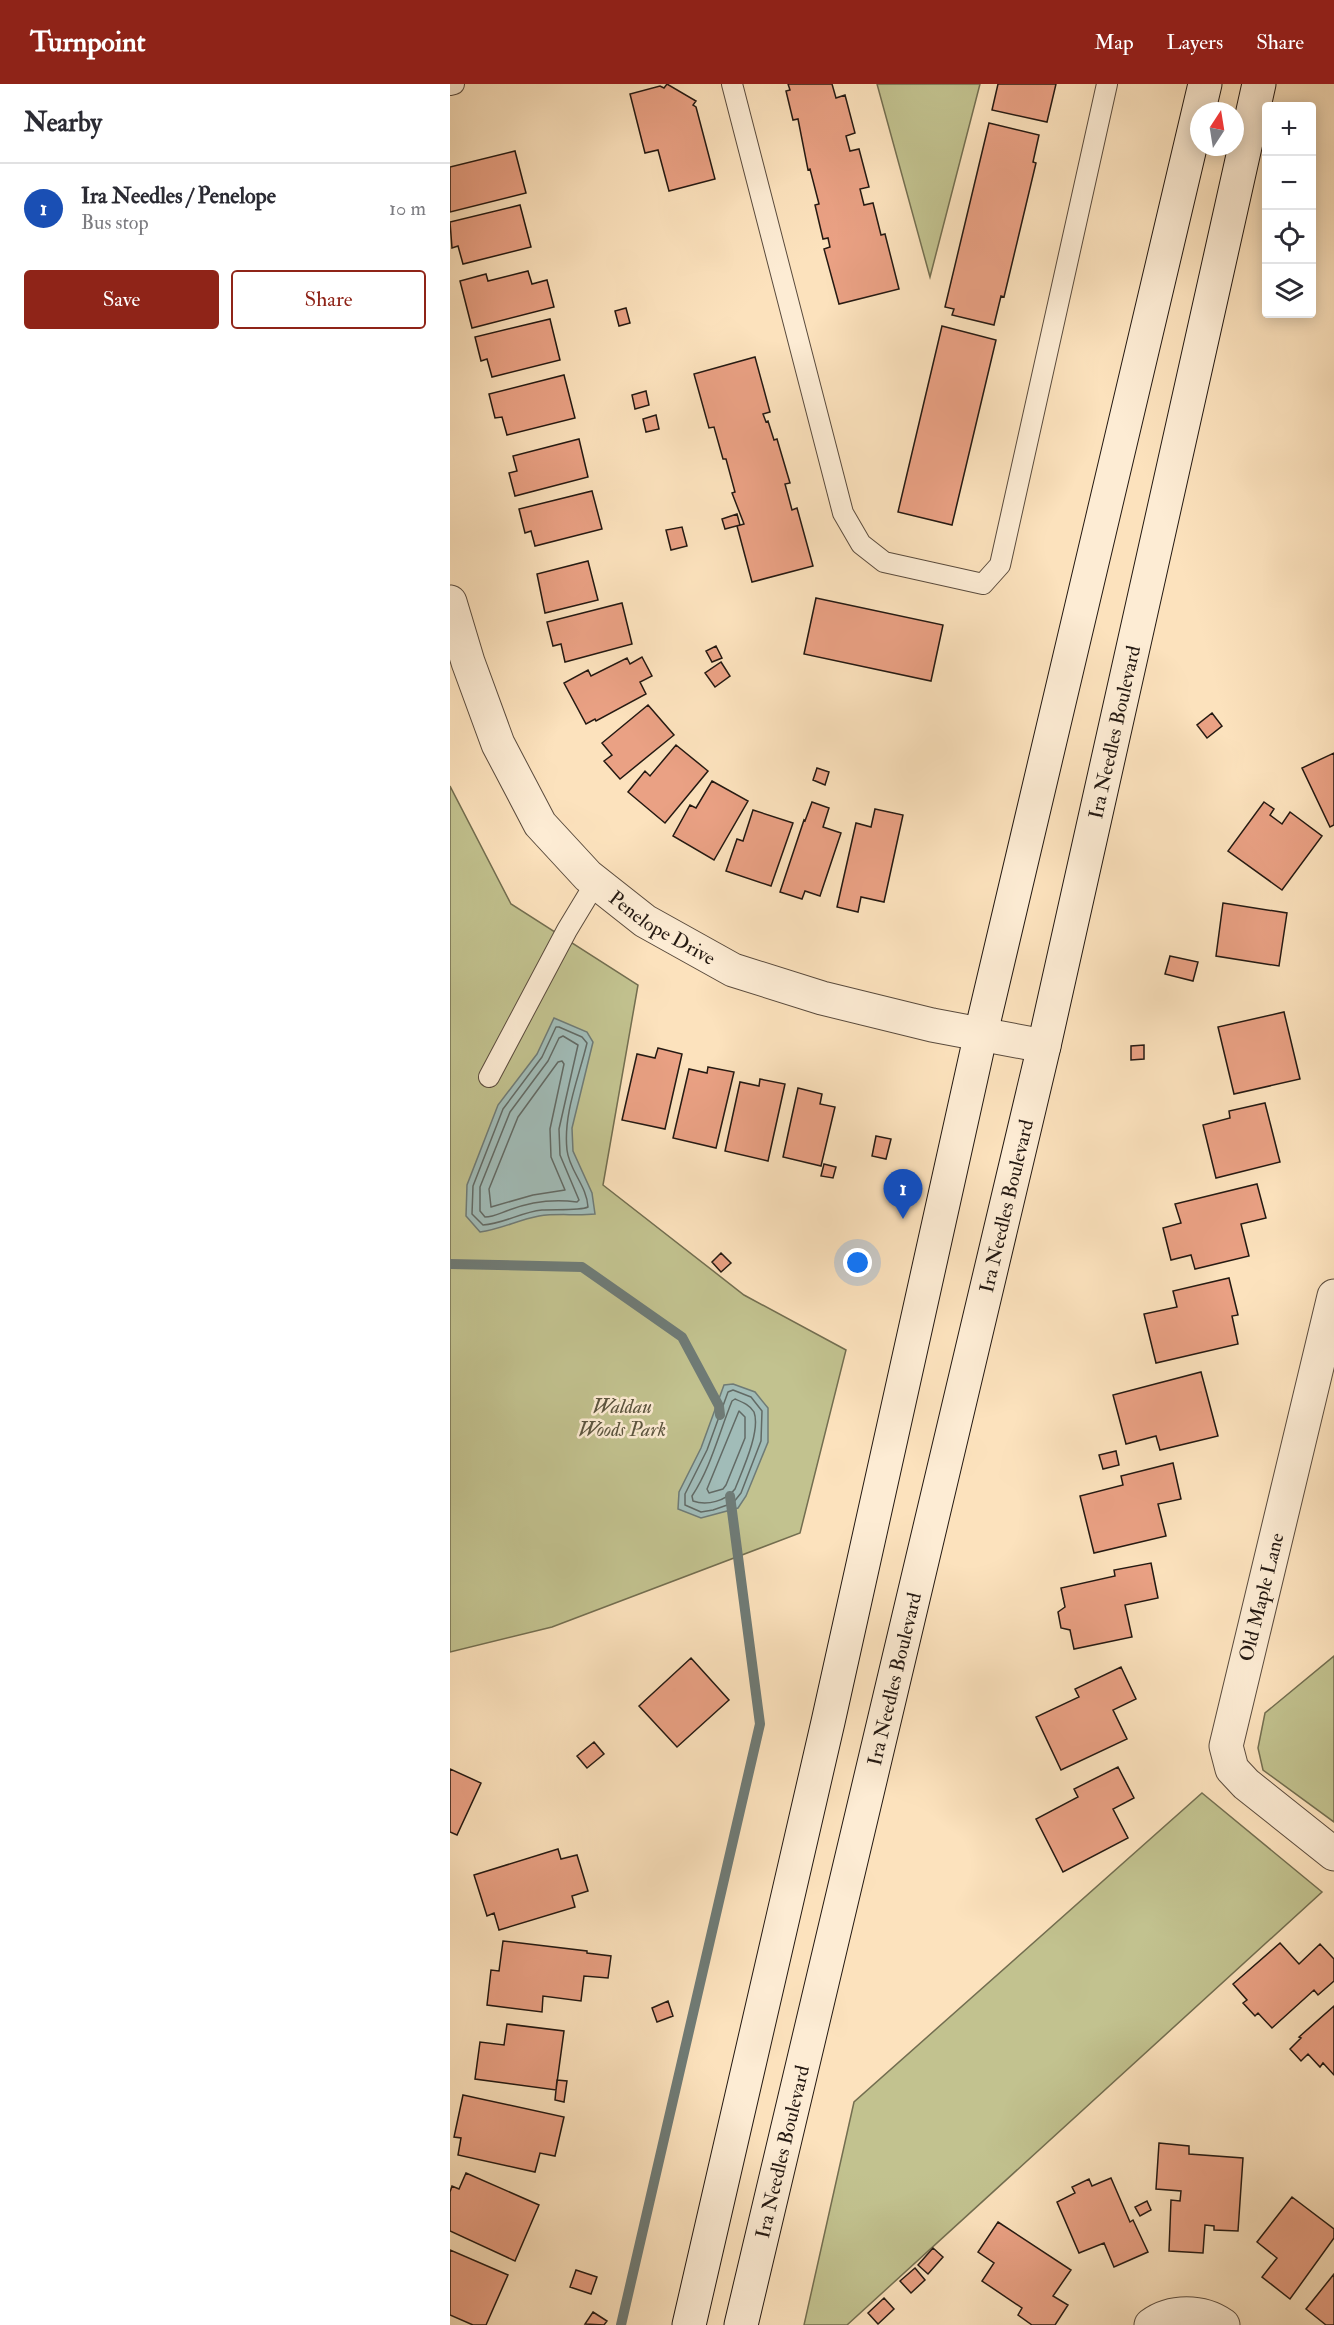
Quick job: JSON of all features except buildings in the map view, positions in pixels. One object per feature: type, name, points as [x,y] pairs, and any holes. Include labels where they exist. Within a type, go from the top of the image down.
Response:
[{"type":"main road","points":[[689,2325],[828,1722],[981,1033],[1205,84]]},
{"type":"main road","name":"Ira Needles Boulevard","points":[[741,2325],[1044,1046],[1259,84]]},
{"type":"main road","name":"Penelope Drive","points":[[450,602],[468,662],[498,744],[540,824],[596,882],[645,921],[733,970],[822,998],[932,1025],[1044,1046]]},
{"type":"main road","name":"Old Maple Lane","points":[[1334,1296],[1226,1746],[1232,1769],[1246,1784],[1334,1854]]},
{"type":"main road","points":[[1151,2325],[1168,2316],[1190,2313],[1223,2325]]},
{"type":"lane","points":[[732,84],[843,513],[861,544],[884,562],[982,584],[1000,565],[1107,84]]},
{"type":"lane","points":[[489,1077],[567,930],[596,882]]},
{"type":"green space","points":[[877,84],[980,84],[930,277]]},
{"type":"green space","name":"Waldau Woods Park","points":[[450,786],[511,904],[638,985],[603,1185],[744,1295],[846,1350],[800,1533],[552,1627],[450,1652]]},
{"type":"green space","points":[[1334,1656],[1334,1822],[1263,1770],[1258,1748],[1265,1713]]},
{"type":"green space","points":[[1202,1793],[1322,1892],[847,2325],[804,2325],[854,2102]]},
{"type":"water","points":[[554,1018],[587,1032],[593,1042],[572,1128],[573,1151],[592,1193],[595,1214],[539,1216],[480,1232],[466,1216],[467,1185],[498,1105],[537,1054]]},
{"type":"water","points":[[733,1384],[755,1392],[768,1408],[768,1442],[746,1496],[738,1508],[701,1518],[678,1509],[679,1492],[701,1448],[724,1385]]},
{"type":"waterway","points":[[450,1264],[582,1267],[682,1337],[719,1406],[720,1415]]},
{"type":"waterway","points":[[621,2325],[760,1724],[730,1496]]},
{"type":"place","name":"Ira Needles / Penelope","points":[[903,1219]]}]
